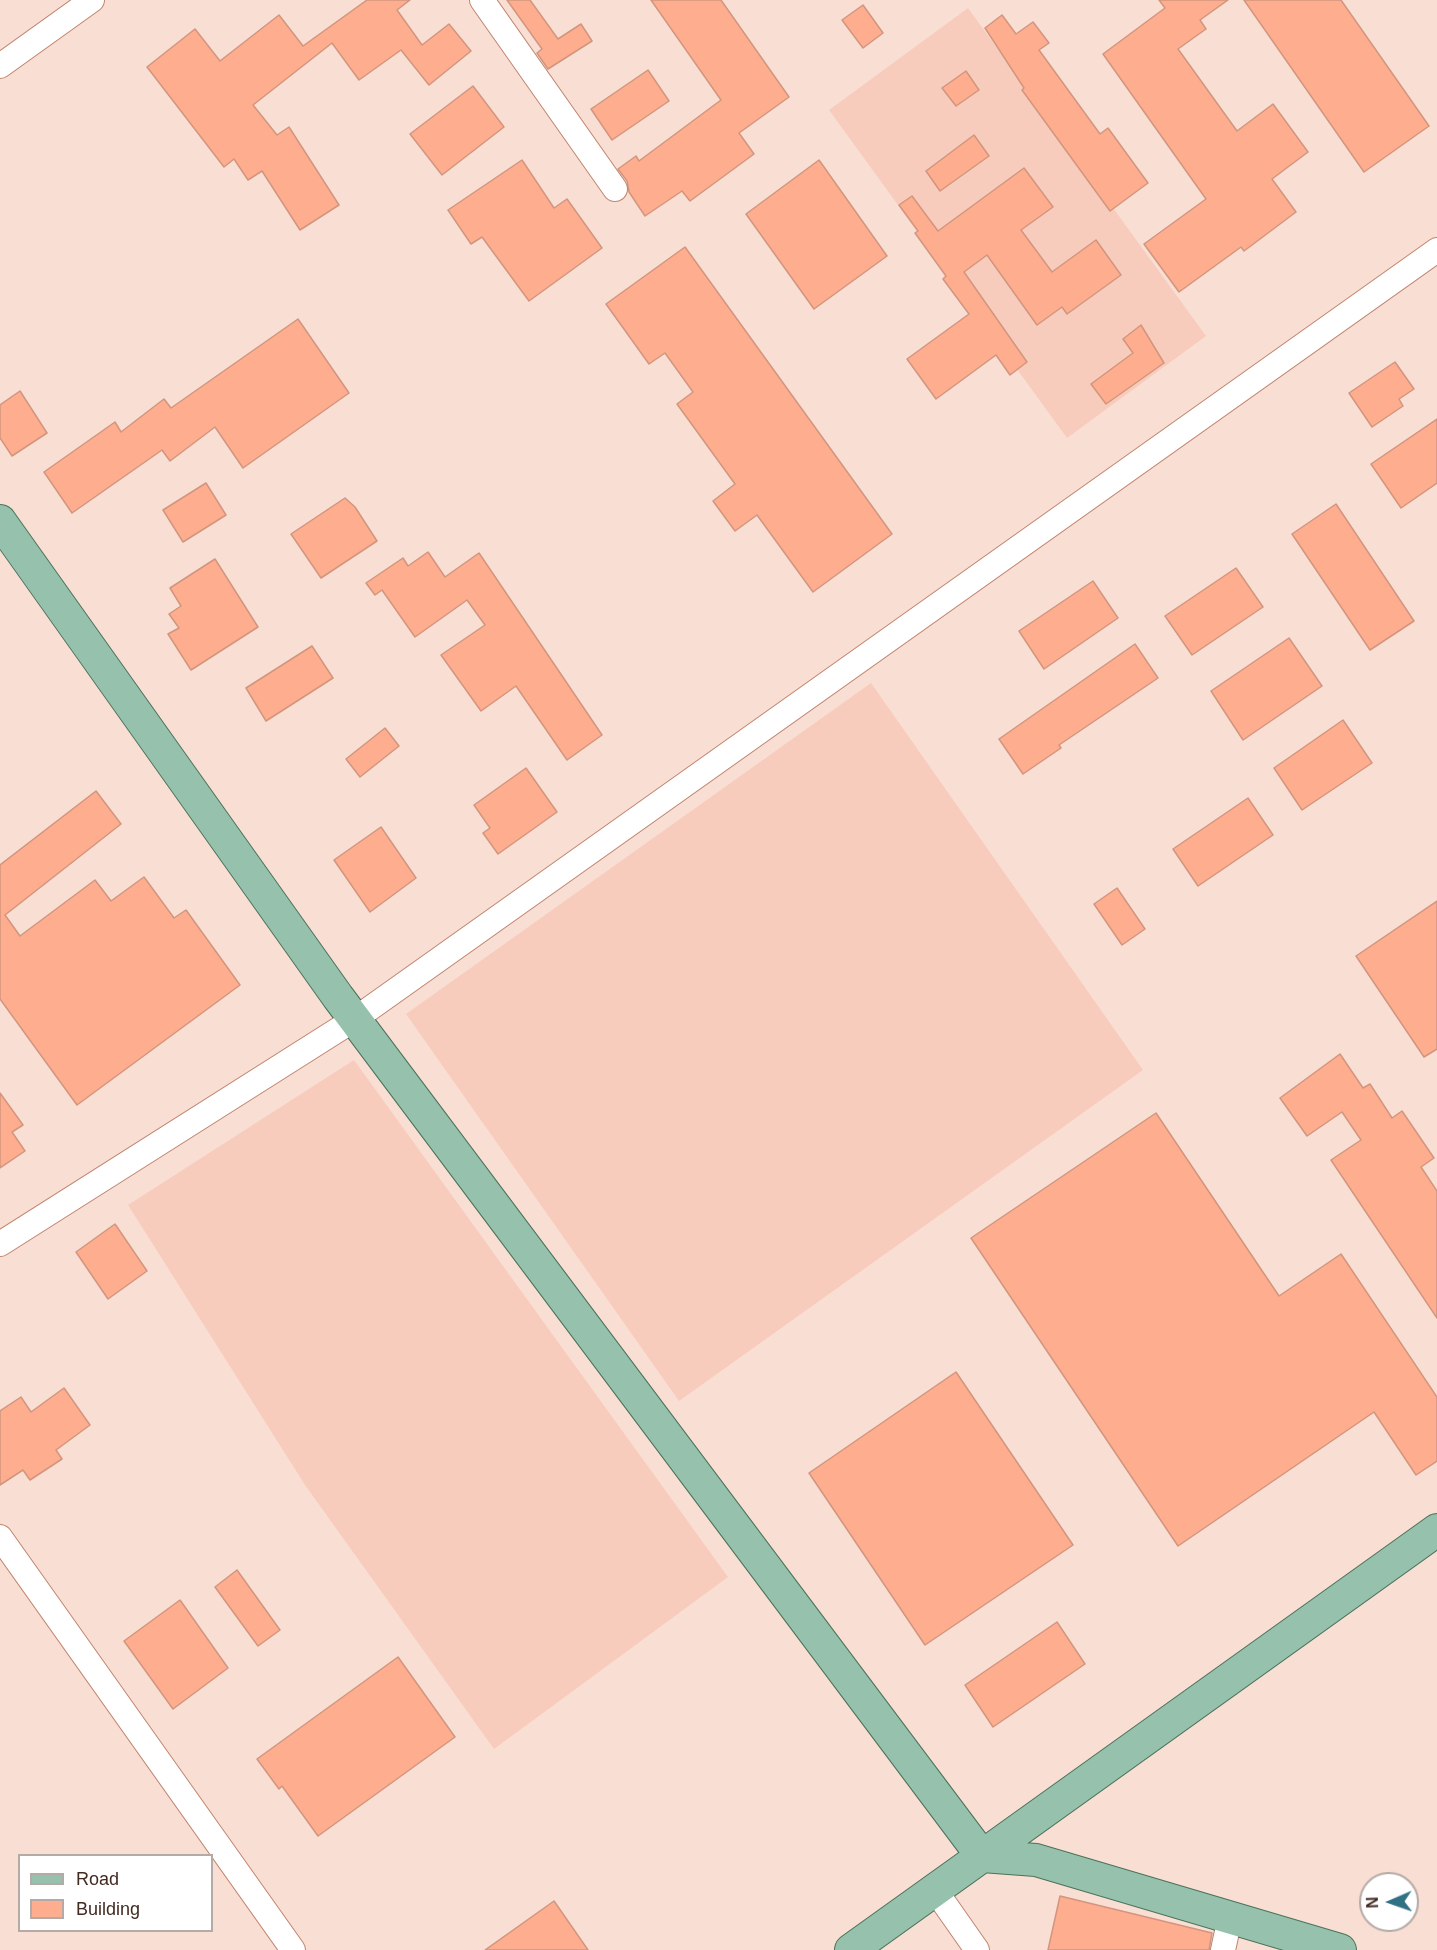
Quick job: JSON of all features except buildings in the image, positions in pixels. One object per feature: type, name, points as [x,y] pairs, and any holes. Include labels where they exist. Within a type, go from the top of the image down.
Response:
[{"type":"main road","points":[[0,521],[354,1019],[982,1856],[1035,1860],[1340,1950]]},
{"type":"main road","points":[[851,1950],[1437,1530]]},
{"type":"street","points":[[0,66],[92,0]]},
{"type":"street","points":[[482,0],[615,189]]},
{"type":"street","points":[[0,1244],[354,1019],[1437,250]]},
{"type":"street","points":[[0,1537],[292,1950]]},
{"type":"street","points":[[934,1890],[977,1950]]},
{"type":"street","points":[[1223,1950],[1230,1918]]},
{"type":"shaded area","points":[[968,8],[1206,336],[1067,438],[829,110]]},
{"type":"shaded area","points":[[871,683],[1143,1070],[679,1401],[406,1014]]},
{"type":"shaded area","points":[[354,1060],[728,1577],[494,1749],[305,1485],[128,1205]]}]
